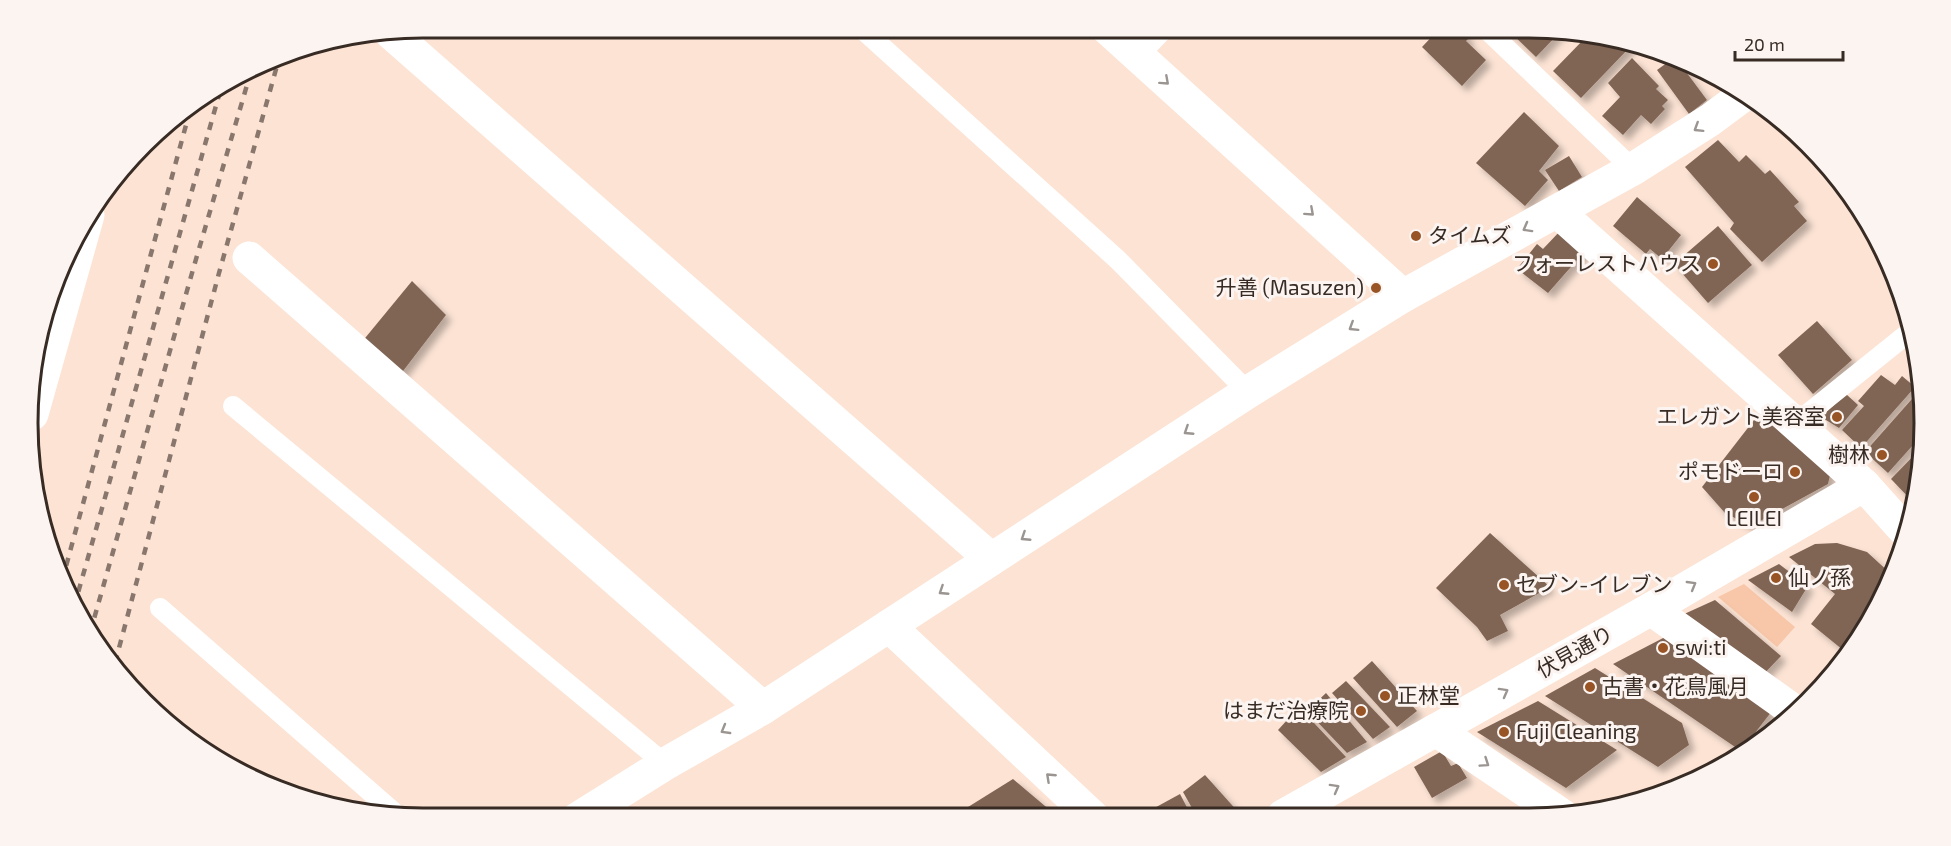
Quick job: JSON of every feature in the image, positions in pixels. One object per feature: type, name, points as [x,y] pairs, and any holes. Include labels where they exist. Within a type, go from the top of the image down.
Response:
[{"type":"street","points":[[397,38],[992,559]]},
{"type":"street","points":[[1118,38],[1403,296]]},
{"type":"street","points":[[602,808],[665,764],[763,708],[1248,392],[1403,296],[1633,169],[1710,120],[1738,99]]},
{"type":"street","points":[[1558,212],[1864,485],[1900,525]]},
{"type":"street","points":[[249,258],[763,708]]},
{"type":"street","points":[[40,385],[70,268]]},
{"type":"street","name":"伏見通り","points":[[1306,808],[1436,730],[1864,485]]},
{"type":"street","points":[[1651,609],[1789,707]]},
{"type":"street","points":[[889,626],[1083,808]]},
{"type":"street","points":[[1436,730],[1551,808]]},
{"type":"lane","points":[[872,38],[1118,260],[1248,392]]},
{"type":"lane","points":[[1138,56],[1155,38]]},
{"type":"lane","points":[[1496,38],[1633,169]]},
{"type":"lane","points":[[1795,424],[1903,337]]},
{"type":"lane","points":[[233,406],[665,764]]},
{"type":"lane","points":[[160,608],[388,807]]},
{"type":"shaded area","points":[[1744,584],[1795,627],[1777,647],[1718,597]]},
{"type":"building","points":[[1431,38],[1469,38],[1466,41],[1486,60],[1462,86],[1422,47]]},
{"type":"building","points":[[1516,38],[1554,38],[1536,57]]},
{"type":"building","points":[[1582,42],[1627,51],[1581,98],[1553,71]]},
{"type":"building","points":[[1632,58],[1659,86],[1656,89],[1668,100],[1662,106],[1665,109],[1651,124],[1641,115],[1623,135],[1602,116],[1620,97],[1608,83]]},
{"type":"building","points":[[1666,63],[1686,71],[1707,100],[1689,114],[1657,70]]},
{"type":"building","points":[[1524,112],[1559,146],[1539,171],[1548,180],[1525,206],[1476,163]]},
{"type":"building","points":[[1718,140],[1739,162],[1746,155],[1765,174],[1770,170],[1799,202],[1794,206],[1807,221],[1762,262],[1730,229],[1734,223],[1685,167]]},
{"type":"building","points":[[1569,156],[1582,177],[1559,191],[1545,170]]},
{"type":"building","points":[[1637,197],[1681,235],[1662,259],[1650,249],[1646,254],[1613,226]]},
{"type":"building","name":"フォーレストハウス","points":[[1718,226],[1752,265],[1708,303],[1674,264]]},
{"type":"building","points":[[1561,230],[1585,251],[1548,293],[1517,269],[1537,244],[1543,249]]},
{"type":"building","points":[[412,281],[446,315],[400,375],[361,343]]},
{"type":"building","points":[[1817,321],[1852,360],[1813,394],[1778,355]]},
{"type":"building","points":[[1881,375],[1895,385],[1902,376],[1911,384],[1912,390],[1861,448],[1842,430],[1864,406],[1858,401]]},
{"type":"building","points":[[1846,394],[1858,405],[1839,428],[1821,417]]},
{"type":"building","points":[[1913,398],[1913,445],[1888,473],[1865,452]]},
{"type":"building","points":[[1761,411],[1831,471],[1828,484],[1751,526],[1725,513],[1702,487]]},
{"type":"building","points":[[1912,457],[1906,495],[1891,479]]},
{"type":"building","points":[[1490,533],[1550,587],[1500,615],[1508,631],[1487,641],[1477,627],[1436,588]]},
{"type":"building","points":[[1837,543],[1867,552],[1885,568],[1862,616],[1841,648],[1811,624],[1835,594],[1789,557],[1815,544]]},
{"type":"building","points":[[1779,564],[1808,586],[1792,612],[1748,580]]},
{"type":"building","points":[[1715,600],[1781,656],[1762,676],[1682,615]]},
{"type":"building","points":[[1667,636],[1772,711],[1752,737],[1736,748],[1613,664]]},
{"type":"building","points":[[1372,661],[1417,711],[1397,727],[1353,678]]},
{"type":"building","points":[[1595,668],[1682,723],[1689,745],[1658,767],[1545,696]]},
{"type":"building","points":[[1346,681],[1390,727],[1373,739],[1332,693]]},
{"type":"building","points":[[1326,693],[1367,742],[1347,753],[1307,711]]},
{"type":"building","points":[[1538,701],[1617,750],[1566,788],[1477,732]]},
{"type":"building","points":[[1299,707],[1346,757],[1321,772],[1278,730]]},
{"type":"building","points":[[1442,751],[1451,766],[1458,763],[1467,778],[1432,798],[1414,767]]},
{"type":"building","points":[[1205,775],[1235,808],[1192,808],[1183,792]]},
{"type":"building","points":[[1013,779],[1047,808],[966,808]]},
{"type":"building","points":[[1180,794],[1187,808],[1154,808]]},
{"type":"railway","points":[[117,657],[277,66]]},
{"type":"railway","points":[[93,622],[249,79]]},
{"type":"railway","points":[[77,595],[219,96]]},
{"type":"railway","points":[[66,567],[188,117]]},
{"type":"place","name":"タイムズ","points":[[1416,236]]},
{"type":"place","name":"フォーレストハウス","points":[[1713,264]]},
{"type":"place","name":"升善 (Masuzen)","points":[[1376,288]]},
{"type":"place","name":"エレガント美容室","points":[[1837,417]]},
{"type":"place","name":"樹林","points":[[1882,455]]},
{"type":"place","name":"ポモドーロ","points":[[1795,472]]},
{"type":"place","name":"LEILEI","points":[[1754,497]]},
{"type":"place","name":"仙ノ孫","points":[[1776,578]]},
{"type":"place","name":"セブン-イレブン","points":[[1504,585]]},
{"type":"place","name":"swi:ti","points":[[1663,648]]},
{"type":"place","name":"古書・花鳥風月","points":[[1590,687]]},
{"type":"place","name":"正林堂","points":[[1385,696]]},
{"type":"place","name":"はまだ治療院","points":[[1361,711]]},
{"type":"place","name":"Fuji Cleaning","points":[[1504,732]]}]
